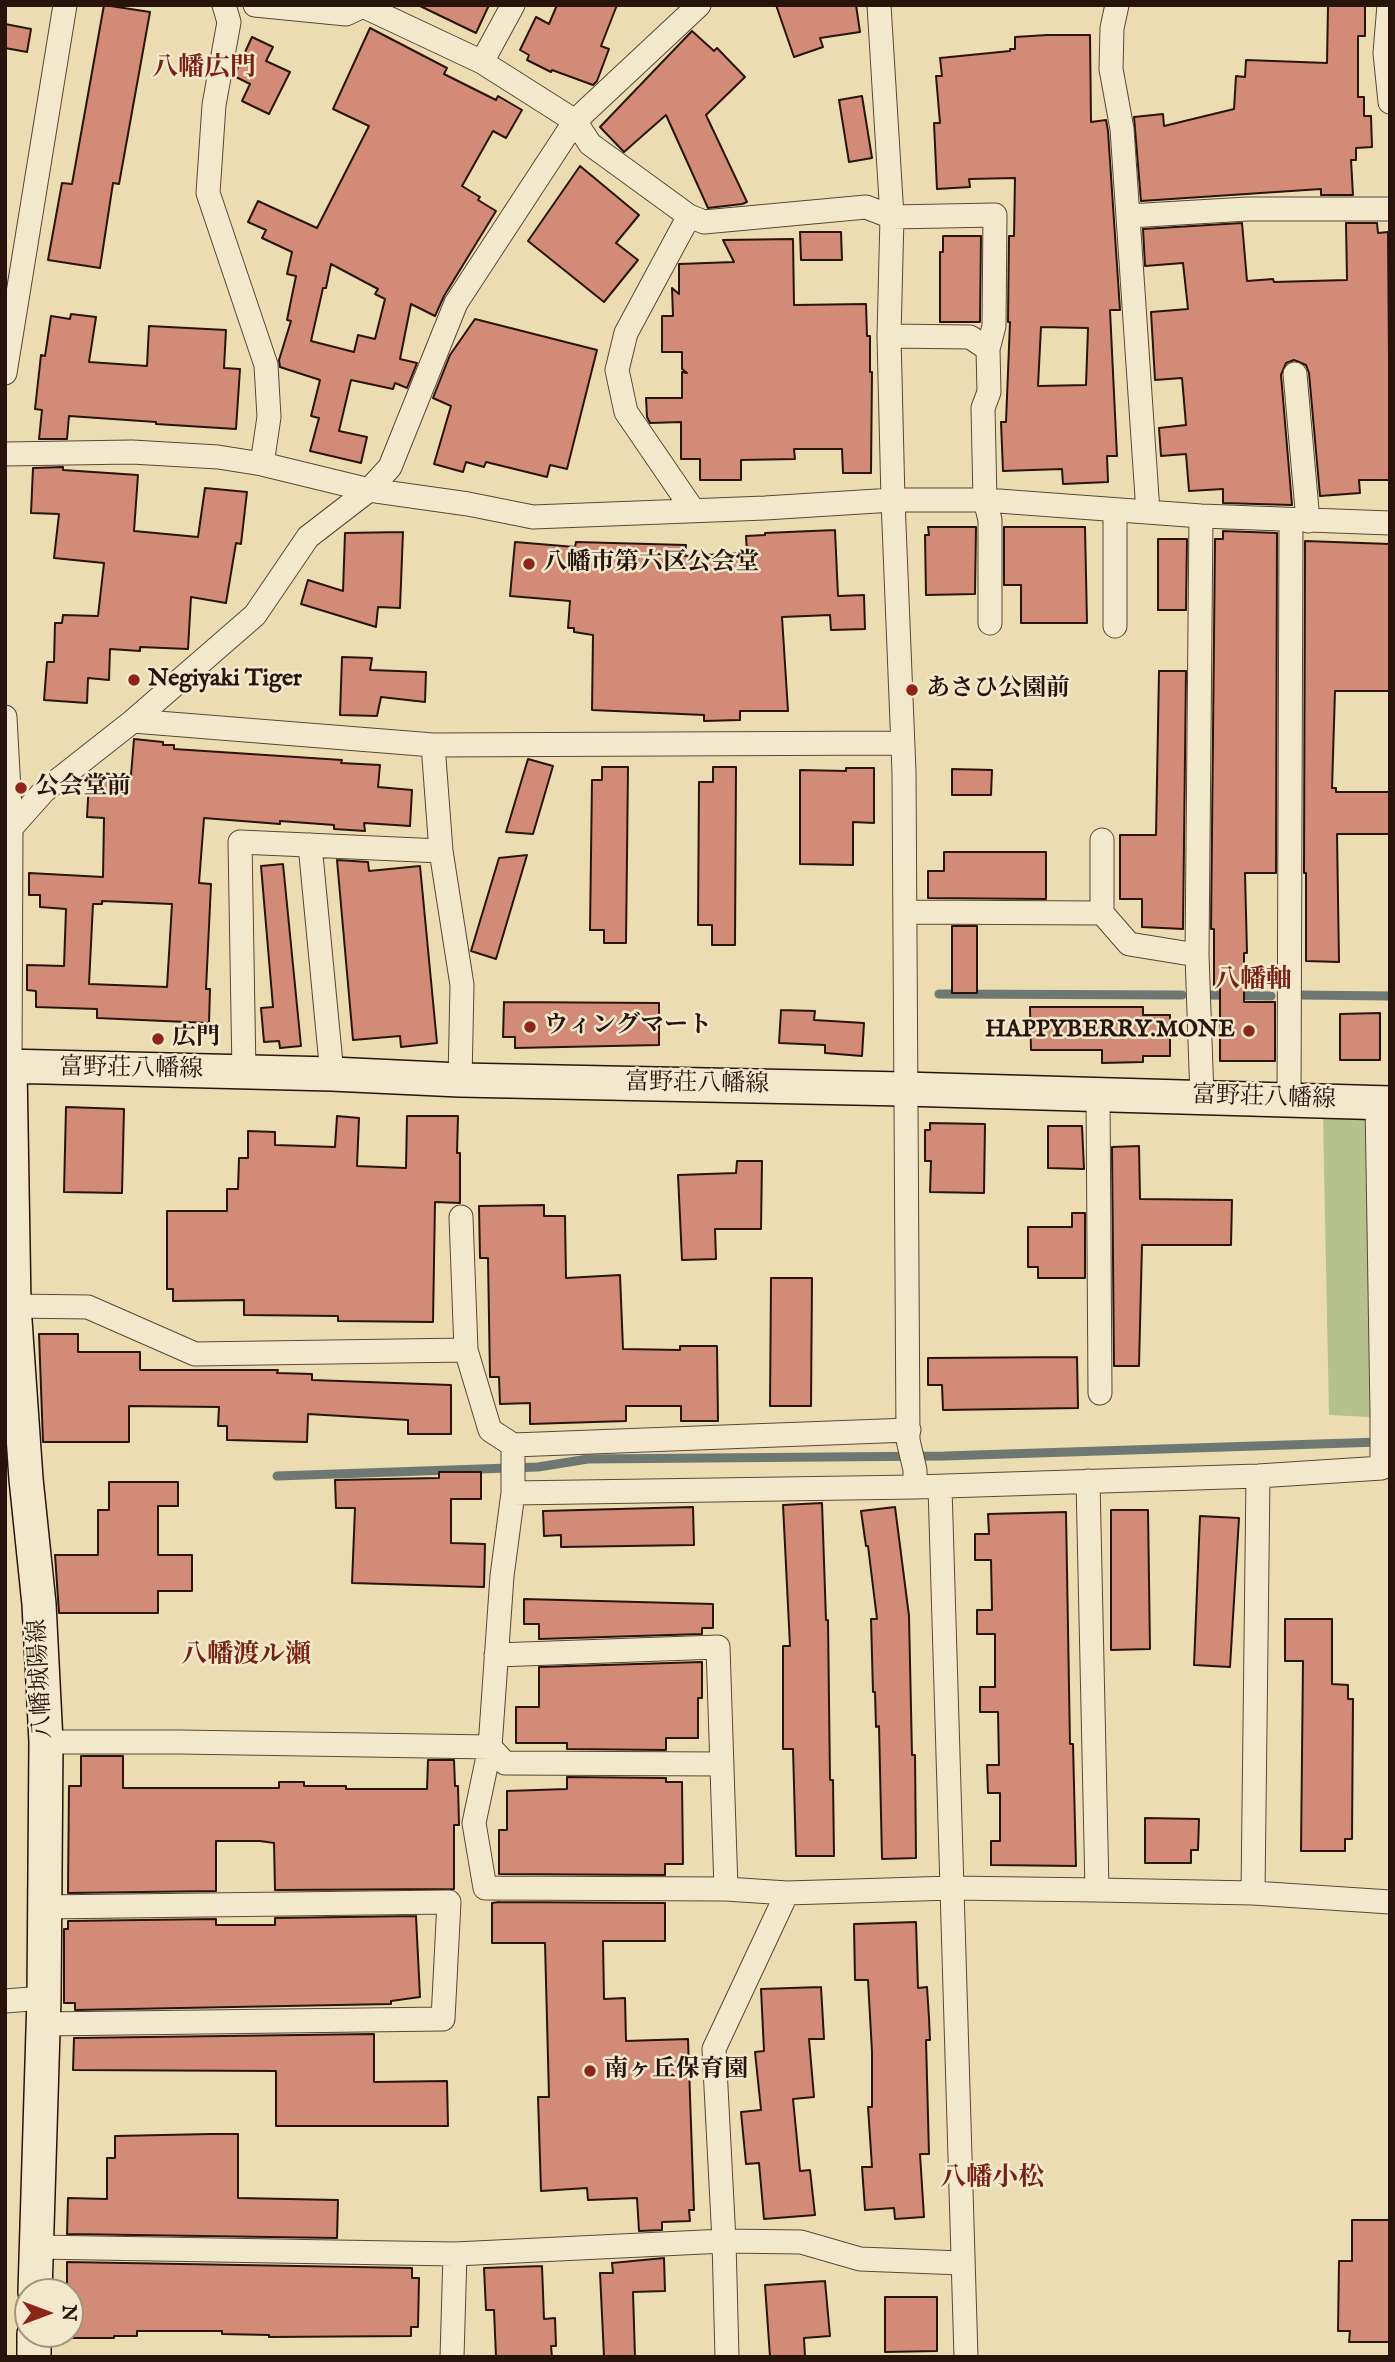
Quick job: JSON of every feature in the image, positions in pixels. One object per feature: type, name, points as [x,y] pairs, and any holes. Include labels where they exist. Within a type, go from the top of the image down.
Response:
[{"type":"main road","name":"富野荘八幡線","points":[[7,1067],[1383,1102]]},
{"type":"main road","name":"八幡城陽線","points":[[7,1067],[14,1306],[15,1479],[39,1604],[46,1742],[43,2011],[35,2278]]},
{"type":"street","points":[[5,373],[65,5]]},
{"type":"street","points":[[224,5],[229,22],[214,104],[208,193],[266,365],[269,417],[262,464]]},
{"type":"street","points":[[255,5],[346,14],[363,6],[482,62],[575,121],[590,144],[689,216],[704,222],[866,207],[892,217],[995,215],[995,326],[988,349],[989,392],[983,408],[985,500],[990,520],[990,622]]},
{"type":"street","points":[[482,62],[513,5]]},
{"type":"street","points":[[12,828],[44,791],[133,721],[255,615],[308,537],[369,490],[390,467],[456,303],[575,121],[699,5]]},
{"type":"street","points":[[879,5],[892,217],[889,336],[905,912],[908,1435],[915,1478]]},
{"type":"street","points":[[1118,5],[1112,28],[1111,69],[1122,129],[1148,512]]},
{"type":"street","points":[[1389,5],[1385,53],[1390,102]]},
{"type":"street","points":[[1129,216],[1247,209],[1390,209]]},
{"type":"street","points":[[689,216],[626,333],[617,370],[626,412],[693,510]]},
{"type":"street","points":[[889,336],[970,337],[988,349]]},
{"type":"street","points":[[1289,1100],[1300,521],[1295,374]]},
{"type":"street","points":[[5,454],[132,452],[218,457],[262,464],[369,490],[468,504],[533,517],[892,500],[985,500],[1201,516],[1390,523]]},
{"type":"street","points":[[1115,510],[1115,626]]},
{"type":"street","points":[[1201,516],[1197,955],[1202,1097]]},
{"type":"street","points":[[5,717],[12,828],[7,1067]]},
{"type":"street","points":[[133,721],[433,745],[902,743]]},
{"type":"street","points":[[433,745],[441,851],[462,985],[460,1080]]},
{"type":"street","points":[[1102,840],[1102,913],[1129,944],[1197,955]]},
{"type":"street","points":[[244,1072],[240,842],[441,851]]},
{"type":"street","points":[[310,845],[332,1074]]},
{"type":"street","points":[[905,912],[1102,913]]},
{"type":"street","points":[[1098,1094],[1100,1393]]},
{"type":"street","points":[[513,1484],[915,1478],[940,1487],[1258,1476],[1382,1468],[1385,1419],[1383,1102]]},
{"type":"street","points":[[461,1217],[466,1350],[490,1430],[513,1448],[908,1435]]},
{"type":"street","points":[[14,1306],[88,1307],[195,1354],[466,1350]]},
{"type":"street","points":[[513,1448],[513,1484],[502,1576],[490,1747],[474,1823],[485,1888],[726,1889],[787,1893],[952,1888],[1097,1890],[1253,1893],[1390,1902]]},
{"type":"street","points":[[1253,1893],[1258,1476]]},
{"type":"street","points":[[1088,1480],[1097,1890]]},
{"type":"street","points":[[940,1487],[961,2263],[966,2357]]},
{"type":"street","points":[[496,1655],[718,1647],[726,1889]]},
{"type":"street","points":[[46,1742],[490,1747],[505,1763],[722,1764]]},
{"type":"street","points":[[727,2357],[714,2049],[787,1893]]},
{"type":"street","points":[[5,2001],[43,2011],[443,2019],[449,1902],[43,1907]]},
{"type":"street","points":[[36,2247],[455,2254],[724,2241],[801,2242],[860,2259],[961,2263]]},
{"type":"street","points":[[452,2357],[455,2254]]},
{"type":"green space","points":[[1323,1118],[1366,1118],[1370,1417],[1329,1415]]},
{"type":"building","points":[[104,5],[150,12],[119,184],[113,183],[100,268],[48,260],[62,183],[72,184]]},
{"type":"building","points":[[418,5],[489,5],[476,33]]},
{"type":"building","points":[[557,5],[617,5],[601,46],[609,49],[593,85],[552,70],[551,72],[527,60],[529,55],[520,50],[536,17],[549,24]]},
{"type":"building","points":[[776,5],[856,5],[860,32],[820,38],[823,47],[794,57]]},
{"type":"building","points":[[1328,5],[1365,5],[1365,36],[1358,36],[1358,97],[1364,97],[1364,116],[1371,116],[1372,147],[1356,148],[1356,160],[1351,160],[1353,195],[1321,195],[1321,189],[1141,201],[1134,117],[1163,114],[1164,126],[1234,109],[1236,76],[1245,77],[1246,60],[1327,63]]},
{"type":"building","points":[[5,24],[31,29],[27,52],[5,48]]},
{"type":"building","points":[[370,28],[447,68],[444,74],[496,100],[498,96],[522,110],[506,138],[493,131],[462,186],[496,211],[444,296],[435,316],[411,304],[400,359],[417,363],[407,388],[395,383],[393,389],[351,380],[339,431],[367,437],[361,463],[310,451],[319,418],[311,416],[320,380],[280,367],[279,360],[291,321],[287,320],[296,276],[287,274],[292,252],[262,238],[266,230],[248,222],[258,201],[317,228],[369,126],[333,109]],"holes":[[[331,264],[378,289],[375,294],[385,299],[375,339],[358,335],[354,352],[311,341]]]},
{"type":"building","points":[[692,31],[714,51],[717,48],[745,77],[706,115],[747,202],[742,204],[708,208],[666,115],[624,152],[600,127]]},
{"type":"building","points":[[1090,35],[1091,122],[1106,120],[1108,131],[1120,310],[1110,310],[1117,456],[1107,456],[1108,482],[1063,484],[1062,469],[1003,471],[1001,422],[1006,422],[1010,322],[1009,236],[1014,236],[1015,178],[969,179],[970,187],[937,189],[934,123],[940,123],[936,76],[942,76],[940,58],[1010,51],[1015,49],[1015,37]],"holes":[[[1041,327],[1088,328],[1086,385],[1038,386]]]},
{"type":"building","points":[[252,37],[273,47],[266,61],[290,72],[269,114],[242,101],[250,84],[234,76]]},
{"type":"building","points":[[862,96],[872,158],[849,162],[839,100]]},
{"type":"building","points":[[580,166],[639,215],[616,243],[638,260],[604,302],[528,241]]},
{"type":"building","points":[[1242,223],[1247,281],[1347,280],[1346,223],[1377,223],[1378,233],[1388,232],[1390,480],[1359,480],[1360,493],[1320,496],[1309,373],[1306,365],[1294,360],[1286,363],[1281,375],[1292,505],[1223,503],[1223,489],[1189,491],[1186,454],[1161,456],[1159,428],[1186,425],[1182,378],[1155,380],[1151,312],[1188,309],[1183,263],[1145,266],[1143,229]]},
{"type":"building","points":[[800,232],[841,232],[842,260],[801,260]]},
{"type":"building","points":[[943,236],[981,236],[980,322],[940,322],[940,252],[943,252]]},
{"type":"building","points":[[793,239],[794,305],[866,304],[872,372],[871,473],[843,473],[842,449],[794,449],[795,459],[741,460],[741,480],[700,480],[700,459],[681,459],[681,422],[650,423],[647,417],[646,398],[682,398],[682,372],[687,373],[682,369],[682,352],[662,352],[662,316],[673,316],[672,288],[679,294],[679,264],[734,262],[723,240]]},
{"type":"building","points":[[71,314],[96,317],[89,362],[147,366],[149,326],[226,330],[224,368],[240,369],[236,429],[69,416],[67,439],[39,439],[42,410],[35,409],[41,355],[45,356],[51,316],[70,319]]},
{"type":"building","points":[[475,319],[597,350],[567,469],[550,465],[547,477],[486,462],[484,467],[466,462],[463,472],[434,464],[451,406],[433,398],[450,355]]},
{"type":"building","points":[[63,467],[63,470],[138,475],[134,531],[198,537],[205,488],[247,492],[241,544],[236,543],[226,603],[191,597],[188,649],[110,649],[109,680],[88,678],[87,703],[44,700],[47,662],[54,662],[55,623],[62,623],[63,615],[98,616],[104,563],[54,558],[59,514],[31,513],[33,468]]},
{"type":"building","points":[[928,527],[976,527],[975,594],[926,595],[925,535],[929,535]]},
{"type":"building","points":[[1004,527],[1085,527],[1087,623],[1021,623],[1021,585],[1004,585]]},
{"type":"building","points":[[835,530],[838,596],[864,595],[865,629],[831,630],[830,615],[782,617],[788,711],[740,711],[740,720],[704,721],[704,715],[592,710],[593,635],[574,632],[574,628],[568,628],[570,601],[510,596],[515,542],[575,547],[576,542],[686,545],[685,556],[747,553],[746,536]]},
{"type":"building","points":[[1223,531],[1277,533],[1276,873],[1245,873],[1247,953],[1244,953],[1244,1002],[1275,1002],[1275,1061],[1220,1061],[1220,986],[1214,985],[1214,929],[1211,929],[1215,539],[1223,539]]},
{"type":"building","points":[[403,532],[400,608],[378,607],[376,627],[301,604],[308,580],[343,591],[345,533]]},
{"type":"building","points":[[1158,539],[1187,539],[1186,610],[1158,610]]},
{"type":"building","points":[[1305,541],[1390,544],[1390,691],[1335,691],[1332,788],[1336,788],[1336,792],[1390,792],[1390,834],[1337,834],[1339,962],[1306,961]]},
{"type":"building","points":[[342,657],[372,658],[370,670],[426,672],[425,702],[381,697],[377,716],[340,715]]},
{"type":"building","points":[[1159,671],[1186,671],[1183,929],[1142,927],[1142,899],[1120,899],[1120,835],[1156,835]]},
{"type":"building","points":[[134,739],[163,742],[163,745],[174,745],[174,749],[380,765],[378,787],[412,790],[410,826],[364,823],[365,831],[334,829],[334,825],[204,818],[199,883],[211,884],[206,989],[210,989],[209,1023],[97,1018],[97,1009],[36,1007],[36,991],[27,990],[27,965],[64,966],[66,909],[40,907],[40,895],[29,895],[29,873],[103,877],[104,818],[87,817],[89,782],[92,782],[92,773],[131,775]],"holes":[[[102,901],[172,904],[167,987],[89,984],[93,904],[102,904]]]},
{"type":"building","points":[[528,759],[553,766],[533,834],[506,832]]},
{"type":"building","points":[[602,767],[628,767],[626,943],[604,943],[604,930],[590,930],[592,780],[602,780]]},
{"type":"building","points":[[713,767],[736,767],[735,945],[712,945],[712,925],[698,925],[699,782],[713,782]]},
{"type":"building","points":[[846,768],[874,768],[874,823],[853,822],[853,865],[800,864],[800,770],[846,771]]},
{"type":"building","points":[[952,769],[992,770],[991,795],[952,795]]},
{"type":"building","points":[[944,852],[1046,852],[1046,899],[928,898],[928,871],[944,871]]},
{"type":"building","points":[[527,855],[496,959],[471,951],[499,858]]},
{"type":"building","points":[[337,860],[368,862],[369,871],[420,866],[437,1043],[401,1047],[400,1036],[353,1040]]},
{"type":"building","points":[[283,864],[301,1046],[280,1048],[279,1041],[264,1042],[261,1008],[273,1007],[261,866]]},
{"type":"building","points":[[952,926],[977,926],[977,993],[952,993]]},
{"type":"building","points":[[504,1002],[659,1003],[659,1045],[515,1048],[515,1037],[503,1037]]},
{"type":"building","points":[[1030,1007],[1143,1007],[1143,1015],[1170,1015],[1170,1056],[1143,1056],[1143,1062],[1102,1063],[1102,1050],[1031,1050]]},
{"type":"building","points":[[781,1010],[815,1011],[814,1020],[864,1023],[862,1056],[825,1053],[825,1045],[779,1043]]},
{"type":"building","points":[[1380,1013],[1380,1060],[1340,1060],[1340,1014]]},
{"type":"building","points":[[66,1107],[124,1109],[122,1193],[64,1192]]},
{"type":"building","points":[[337,1116],[359,1118],[357,1166],[406,1168],[407,1116],[458,1116],[460,1203],[435,1202],[433,1322],[338,1321],[338,1316],[244,1315],[244,1300],[173,1301],[173,1289],[167,1289],[167,1211],[227,1211],[227,1189],[238,1189],[239,1158],[248,1158],[248,1131],[275,1132],[275,1145],[335,1147]]},
{"type":"building","points":[[930,1123],[985,1124],[984,1193],[930,1192],[931,1161],[925,1161],[925,1130],[930,1130]]},
{"type":"building","points":[[1048,1126],[1082,1126],[1084,1169],[1048,1168]]},
{"type":"building","points":[[1139,1146],[1140,1199],[1232,1200],[1231,1245],[1142,1245],[1139,1366],[1114,1366],[1112,1147]]},
{"type":"building","points":[[737,1161],[762,1161],[761,1229],[715,1229],[716,1259],[682,1260],[678,1175],[736,1173]]},
{"type":"building","points":[[544,1205],[544,1216],[565,1216],[566,1278],[620,1275],[623,1349],[680,1350],[680,1346],[717,1346],[718,1421],[681,1421],[681,1406],[626,1406],[626,1421],[530,1424],[530,1403],[500,1404],[499,1377],[490,1377],[488,1258],[480,1258],[479,1206]]},
{"type":"building","points":[[1072,1213],[1085,1213],[1085,1278],[1038,1278],[1038,1267],[1028,1267],[1028,1227],[1072,1227]]},
{"type":"building","points":[[771,1278],[812,1278],[811,1406],[770,1406]]},
{"type":"building","points":[[39,1334],[78,1334],[78,1352],[140,1352],[140,1370],[278,1370],[277,1373],[312,1374],[312,1380],[451,1385],[451,1434],[408,1434],[408,1420],[308,1414],[307,1442],[227,1440],[227,1426],[218,1426],[219,1407],[129,1406],[129,1442],[43,1442]]},
{"type":"building","points":[[1077,1357],[1078,1408],[943,1410],[942,1385],[928,1385],[928,1358]]},
{"type":"building","points":[[439,1472],[481,1472],[481,1499],[451,1499],[451,1543],[485,1544],[484,1587],[352,1583],[355,1508],[336,1508],[335,1480],[439,1478]]},
{"type":"building","points":[[109,1482],[178,1482],[178,1506],[158,1506],[158,1555],[192,1555],[192,1591],[158,1591],[158,1613],[59,1613],[55,1555],[98,1555],[98,1510],[109,1510]]},
{"type":"building","points":[[822,1503],[834,1856],[796,1856],[793,1749],[783,1749],[783,1646],[790,1646],[783,1505]]},
{"type":"building","points":[[693,1507],[694,1545],[561,1547],[561,1535],[544,1536],[543,1511]]},
{"type":"building","points":[[895,1507],[909,1616],[916,1858],[882,1859],[879,1726],[876,1727],[873,1692],[871,1619],[877,1619],[861,1511]]},
{"type":"building","points":[[1111,1510],[1148,1510],[1150,1649],[1111,1650]]},
{"type":"building","points":[[1066,1512],[1070,1744],[1073,1744],[1076,1866],[991,1865],[991,1841],[1000,1841],[1000,1793],[988,1793],[987,1765],[999,1765],[998,1712],[980,1712],[980,1687],[995,1687],[995,1634],[977,1634],[977,1610],[992,1610],[991,1560],[975,1560],[975,1534],[989,1534],[988,1514]]},
{"type":"building","points":[[1200,1516],[1239,1518],[1230,1667],[1194,1665]]},
{"type":"building","points":[[524,1599],[713,1604],[713,1628],[702,1628],[702,1634],[539,1639],[539,1624],[524,1624]]},
{"type":"building","points":[[1285,1619],[1332,1619],[1332,1684],[1348,1685],[1348,1699],[1353,1699],[1352,1839],[1345,1839],[1345,1851],[1301,1851],[1303,1661],[1285,1661]]},
{"type":"building","points":[[702,1662],[702,1698],[698,1698],[698,1738],[666,1738],[666,1750],[567,1749],[567,1743],[516,1743],[516,1707],[539,1707],[539,1667]]},
{"type":"building","points":[[81,1756],[123,1756],[123,1788],[279,1788],[279,1782],[304,1782],[304,1786],[346,1786],[346,1789],[427,1789],[428,1760],[454,1760],[459,1825],[454,1825],[454,1889],[275,1890],[274,1843],[216,1841],[216,1891],[68,1893],[69,1786],[81,1786]]},
{"type":"building","points":[[567,1777],[666,1778],[666,1782],[682,1782],[683,1864],[665,1864],[665,1875],[499,1874],[499,1830],[507,1830],[507,1791],[567,1789]]},
{"type":"building","points":[[1145,1818],[1199,1819],[1198,1850],[1191,1850],[1191,1863],[1145,1863]]},
{"type":"building","points":[[492,1903],[665,1903],[665,1941],[603,1941],[604,1999],[625,1998],[626,2041],[688,2039],[694,2210],[689,2210],[690,2221],[662,2222],[662,2230],[639,2231],[637,2198],[588,2200],[587,2188],[541,2191],[538,2097],[549,2097],[545,1943],[492,1943]]},
{"type":"building","points":[[416,1916],[420,1997],[391,2001],[391,2004],[75,2010],[75,2003],[64,2003],[64,1929],[68,1929],[68,1921],[216,1919],[216,1925],[275,1925],[275,1918]]},
{"type":"building","points":[[916,1922],[918,1988],[927,1987],[929,2018],[930,2040],[926,2040],[929,2154],[920,2154],[924,2217],[895,2219],[894,2208],[865,2210],[862,2167],[872,2167],[868,2107],[872,2107],[872,2052],[868,1980],[855,1980],[854,1924]]},
{"type":"building","points":[[821,1987],[824,2039],[809,2039],[814,2097],[793,2099],[800,2171],[810,2170],[815,2215],[764,2219],[759,2163],[746,2164],[741,2112],[761,2110],[755,2052],[764,2051],[761,1989]]},
{"type":"building","points":[[374,2034],[374,2082],[447,2081],[448,2126],[276,2126],[276,2071],[73,2070],[74,2038]]},
{"type":"building","points":[[238,2134],[238,2198],[338,2200],[337,2238],[67,2234],[68,2198],[107,2199],[107,2158],[115,2158],[115,2136]]},
{"type":"building","points":[[1352,2220],[1390,2220],[1390,2342],[1349,2342],[1350,2331],[1338,2331],[1339,2261],[1352,2261]]},
{"type":"building","points":[[664,2258],[665,2291],[633,2292],[635,2357],[604,2357],[600,2273],[613,2273],[612,2263]]},
{"type":"building","points":[[67,2262],[412,2268],[412,2278],[419,2278],[418,2327],[411,2327],[411,2336],[269,2337],[222,2334],[222,2331],[137,2331],[137,2336],[84,2338],[84,2278],[67,2278]]},
{"type":"building","points":[[542,2266],[544,2319],[555,2318],[556,2346],[551,2346],[552,2357],[496,2357],[494,2310],[486,2310],[484,2268]]},
{"type":"building","points":[[825,2281],[830,2336],[804,2338],[805,2357],[770,2357],[765,2285]]},
{"type":"building","points":[[885,2297],[937,2297],[937,2351],[885,2352]]},
{"type":"waterway","points":[[939,994],[1182,995]]},
{"type":"waterway","points":[[1207,995],[1271,996]]},
{"type":"waterway","points":[[1300,995],[1390,996]]},
{"type":"waterway","points":[[277,1476],[538,1467],[588,1459],[944,1456],[1380,1442]]},
{"type":"place","name":"八幡市第六区公会堂","points":[[529,564]]},
{"type":"place","name":"Negiyaki Tiger","points":[[134,680]]},
{"type":"place","name":"あさひ公園前","points":[[912,690]]},
{"type":"place","name":"公会堂前","points":[[21,788]]},
{"type":"place","name":"ウィングマート","points":[[530,1027]]},
{"type":"place","name":"HAPPYBERRY.MONE","points":[[1249,1031]]},
{"type":"place","name":"広門","points":[[158,1039]]},
{"type":"place","name":"南ヶ丘保育園","points":[[590,2071]]},
{"type":"district","name":"八幡広門","points":[[204,70]]},
{"type":"district","name":"八幡軸","points":[[1253,982]]},
{"type":"district","name":"八幡渡ル瀬","points":[[246,1657]]},
{"type":"district","name":"八幡小松","points":[[992,2180]]}]
